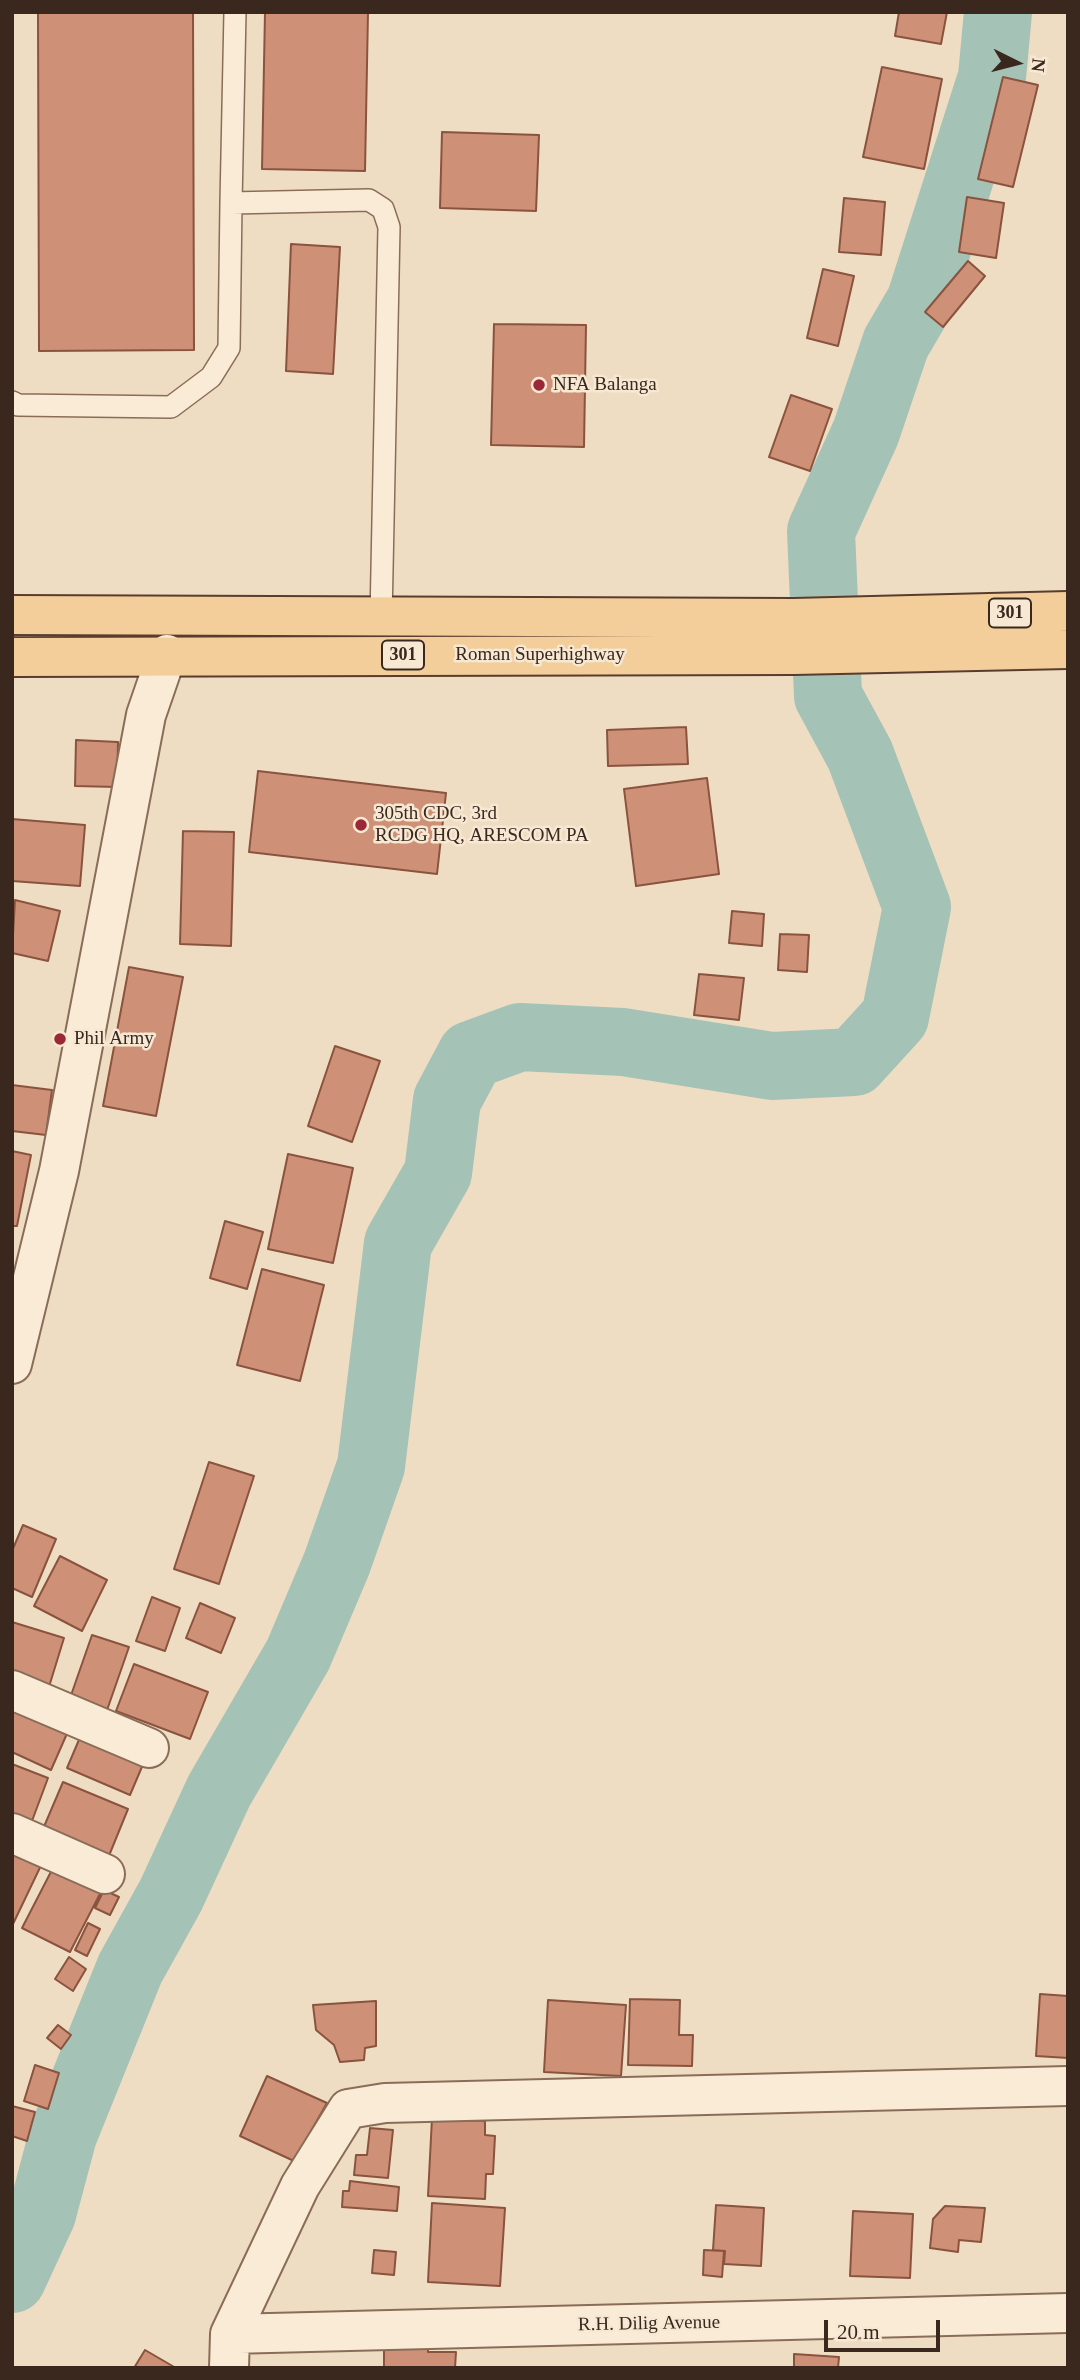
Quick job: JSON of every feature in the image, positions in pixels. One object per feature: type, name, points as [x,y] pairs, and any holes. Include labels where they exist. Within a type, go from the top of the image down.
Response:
[{"type":"main road","name":"Roman Superhighway","points":[[12,615],[794,618],[1068,611]]},
{"type":"main road","name":"Roman Superhighway","points":[[12,657],[167,654],[794,655],[1068,649]]},
{"type":"street","points":[[12,1364],[59,1171],[146,715],[167,654]]},
{"type":"street","points":[[12,1690],[149,1748]]},
{"type":"street","points":[[12,1833],[105,1874]]},
{"type":"street","points":[[230,2351],[300,2186],[348,2109],[385,2103],[1068,2086]]},
{"type":"street","name":"R.H. Dilig Avenue","points":[[230,2351],[1068,2313]]},
{"type":"lane","points":[[12,402],[18,405],[172,407],[211,377],[229,348],[235,12]]},
{"type":"lane","points":[[231,203],[369,200],[383,209],[389,227],[381,618]]},
{"type":"building","points":[[38,12],[193,12],[194,350],[39,351]]},
{"type":"building","points":[[265,12],[368,12],[365,171],[262,169]]},
{"type":"building","points":[[899,12],[947,12],[941,44],[895,36]]},
{"type":"building","points":[[882,67],[942,79],[924,169],[863,157]]},
{"type":"building","points":[[1003,77],[1038,85],[1013,187],[978,179]]},
{"type":"building","points":[[442,132],[539,135],[536,211],[440,208]]},
{"type":"building","points":[[967,197],[1004,203],[996,258],[959,252]]},
{"type":"building","points":[[844,198],[885,202],[881,255],[839,252]]},
{"type":"building","points":[[291,244],[340,247],[333,374],[286,371]]},
{"type":"building","points":[[968,261],[985,276],[943,327],[925,312]]},
{"type":"building","points":[[823,269],[854,276],[838,346],[807,338]]},
{"type":"building","name":"NFA Balanga","points":[[494,324],[586,325],[584,447],[491,445]]},
{"type":"building","points":[[791,395],[832,409],[810,471],[769,457]]},
{"type":"building","points":[[686,727],[688,764],[608,766],[607,730]]},
{"type":"building","points":[[76,740],[118,742],[117,787],[75,786]]},
{"type":"building","points":[[258,771],[446,793],[437,874],[249,852]]},
{"type":"building","points":[[707,778],[719,874],[636,886],[624,789]]},
{"type":"building","points":[[12,819],[85,825],[80,886],[12,881]]},
{"type":"building","points":[[183,831],[234,832],[231,946],[180,944]]},
{"type":"building","points":[[15,900],[60,911],[48,961],[12,953]]},
{"type":"building","points":[[732,911],[764,914],[762,946],[729,943]]},
{"type":"building","points":[[780,934],[809,935],[807,972],[778,970]]},
{"type":"building","points":[[129,967],[183,977],[156,1116],[103,1106]]},
{"type":"building","points":[[699,974],[744,978],[739,1020],[694,1015]]},
{"type":"building","points":[[335,1046],[380,1061],[352,1142],[308,1126]]},
{"type":"building","points":[[12,1085],[52,1090],[46,1135],[12,1131]]},
{"type":"building","points":[[12,1151],[31,1155],[17,1226],[12,1226]]},
{"type":"building","points":[[288,1154],[353,1168],[333,1263],[268,1249]]},
{"type":"building","points":[[225,1221],[263,1232],[247,1289],[210,1278]]},
{"type":"building","points":[[262,1269],[324,1285],[300,1381],[237,1365]]},
{"type":"building","points":[[209,1462],[254,1476],[219,1584],[174,1569]]},
{"type":"building","points":[[23,1525],[56,1539],[32,1597],[12,1588],[12,1551]]},
{"type":"building","points":[[60,1556],[107,1580],[82,1631],[34,1606]]},
{"type":"building","points":[[152,1597],[180,1608],[165,1651],[136,1641]]},
{"type":"building","points":[[200,1603],[235,1618],[221,1653],[186,1638]]},
{"type":"building","points":[[12,1622],[64,1638],[48,1690],[12,1680]]},
{"type":"building","points":[[92,1635],[129,1647],[106,1713],[69,1701]]},
{"type":"building","points":[[134,1664],[208,1692],[190,1739],[116,1711]]},
{"type":"building","points":[[12,1703],[69,1729],[51,1770],[12,1752]]},
{"type":"building","points":[[84,1728],[147,1755],[130,1795],[67,1768]]},
{"type":"building","points":[[12,1764],[48,1778],[29,1829],[12,1822]]},
{"type":"building","points":[[63,1782],[128,1809],[106,1863],[40,1836]]},
{"type":"building","points":[[12,1839],[46,1855],[13,1924],[12,1924]]},
{"type":"building","points":[[56,1862],[104,1886],[70,1952],[22,1928]]},
{"type":"building","points":[[104,1890],[119,1897],[110,1915],[95,1908]]},
{"type":"building","points":[[88,1923],[100,1929],[87,1956],[75,1950]]},
{"type":"building","points":[[69,1957],[86,1969],[73,1991],[55,1979]]},
{"type":"building","points":[[1040,1994],[1068,1996],[1068,2058],[1036,2056]]},
{"type":"building","points":[[630,1999],[680,2000],[679,2035],[693,2035],[692,2066],[628,2065]]},
{"type":"building","points":[[548,2000],[626,2005],[621,2076],[544,2072]]},
{"type":"building","points":[[376,2001],[376,2046],[365,2048],[364,2060],[340,2062],[334,2045],[316,2030],[313,2005]]},
{"type":"building","points":[[58,2025],[71,2035],[61,2049],[47,2038]]},
{"type":"building","points":[[35,2065],[59,2073],[48,2109],[24,2101]]},
{"type":"building","points":[[267,2076],[327,2103],[294,2161],[240,2136]]},
{"type":"building","points":[[12,2106],[35,2112],[27,2141],[12,2136]]},
{"type":"building","points":[[432,2118],[485,2121],[485,2135],[495,2136],[493,2174],[486,2174],[485,2199],[428,2196]]},
{"type":"building","points":[[370,2128],[393,2130],[388,2178],[354,2175],[356,2155],[367,2155]]},
{"type":"building","points":[[350,2181],[399,2187],[397,2211],[342,2207],[343,2191],[349,2191]]},
{"type":"building","points":[[432,2203],[505,2208],[500,2286],[428,2282]]},
{"type":"building","points":[[716,2205],[764,2208],[761,2266],[724,2264],[725,2251],[713,2250]]},
{"type":"building","points":[[945,2206],[985,2208],[981,2242],[959,2240],[958,2252],[930,2248],[933,2219]]},
{"type":"building","points":[[853,2211],[913,2214],[910,2278],[850,2276]]},
{"type":"building","points":[[374,2250],[396,2252],[394,2275],[372,2273]]},
{"type":"building","points":[[704,2250],[724,2251],[722,2277],[703,2275]]},
{"type":"building","points":[[384,2344],[428,2345],[428,2352],[456,2352],[455,2368],[384,2368]]},
{"type":"building","points":[[145,2350],[176,2368],[134,2368]]},
{"type":"building","points":[[794,2354],[839,2357],[838,2368],[794,2368]]},
{"type":"waterway","points":[[12,2279],[42,2214],[63,2135],[130,1969],[171,1895],[219,1791],[298,1655],[337,1563],[371,1466],[398,1243],[438,1173],[447,1100],[471,1055],[520,1037],[623,1042],[772,1066],[854,1062],[895,1017],[917,907],[860,755],[828,696],[821,531],[866,432],[896,343],[920,302],[992,77],[998,12]]},
{"type":"place","name":"NFA Balanga","points":[[539,385]]},
{"type":"place","name":"305th CDC, 3rd RCDG HQ, ARESCOM PA","points":[[361,825]]},
{"type":"place","name":"Phil Army","points":[[60,1039]]}]
